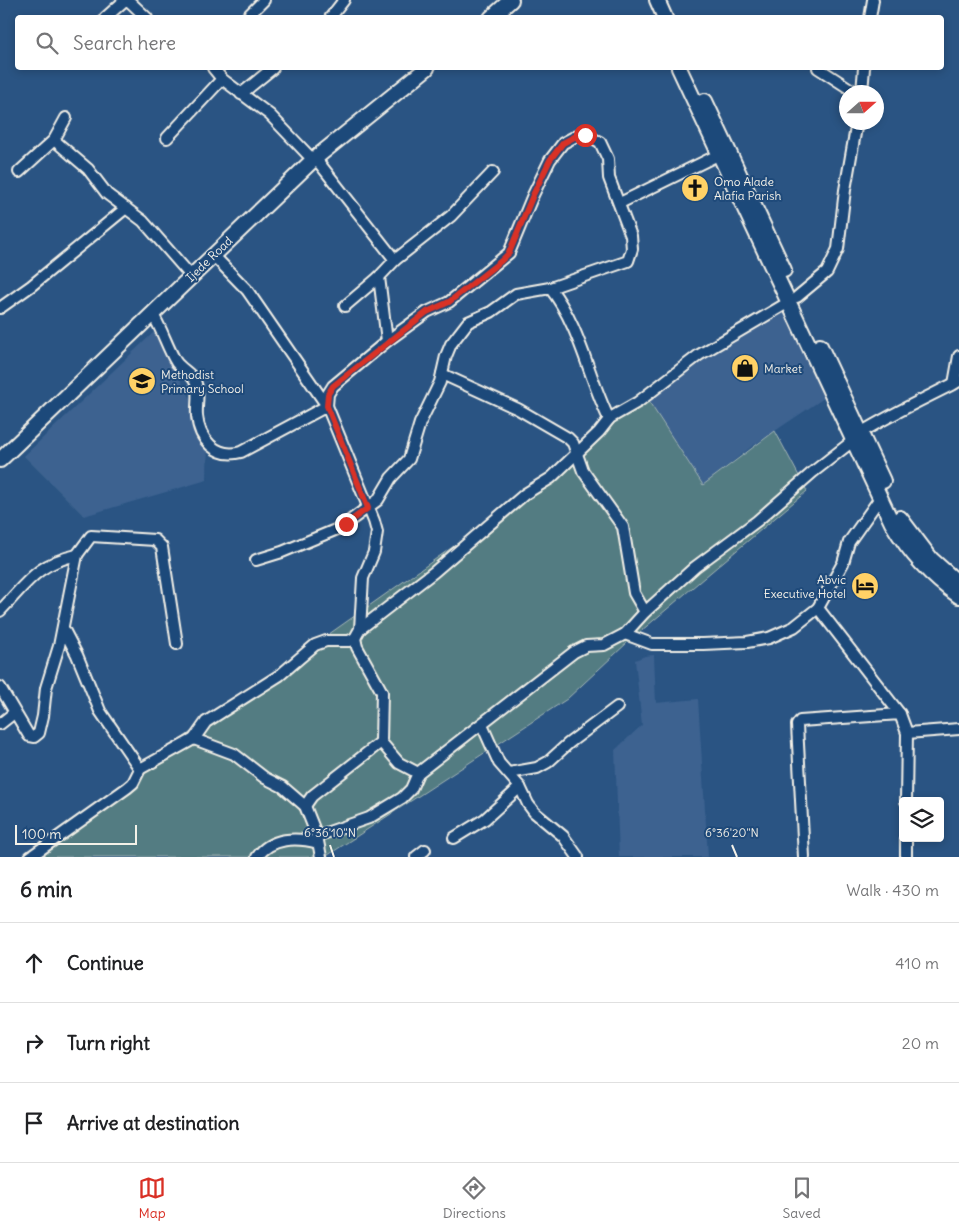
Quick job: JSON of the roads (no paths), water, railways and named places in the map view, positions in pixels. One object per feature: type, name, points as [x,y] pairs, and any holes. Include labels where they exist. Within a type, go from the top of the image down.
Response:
[{"type":"main road","points":[[494,15],[511,0]]},
{"type":"main road","points":[[648,0],[655,15]]},
{"type":"main road","points":[[657,0],[664,15]]},
{"type":"main road","name":"Ijede Road","points":[[0,460],[312,160],[424,70]]},
{"type":"main road","points":[[680,70],[893,505],[910,533],[931,559],[959,584]]},
{"type":"main road","points":[[690,70],[793,300]]},
{"type":"main road","points":[[858,436],[880,498],[904,542],[923,566],[959,596]]},
{"type":"street","points":[[249,15],[264,0]]},
{"type":"street","points":[[332,15],[344,0]]},
{"type":"street","points":[[870,15],[873,0]]},
{"type":"street","points":[[108,15],[124,1],[129,1],[144,15]]},
{"type":"street","points":[[215,70],[222,79],[270,116],[312,160],[320,164],[395,260]]},
{"type":"street","points":[[241,94],[271,70]]},
{"type":"street","points":[[821,70],[844,85]]},
{"type":"street","points":[[863,85],[864,70]]},
{"type":"street","points":[[166,138],[222,79]]},
{"type":"street","points":[[20,172],[54,140],[66,118]]},
{"type":"street","points":[[30,857],[127,788],[133,783],[140,769],[194,738],[206,722],[280,675],[315,645],[335,639],[355,638],[525,494],[551,478],[577,454],[609,419],[638,402],[699,355],[793,300],[827,272],[838,249],[845,190],[856,130]]},
{"type":"street","points":[[256,560],[282,552],[340,528],[378,500],[391,478],[409,459],[420,423],[440,382],[446,356],[468,322],[491,312],[516,294],[550,288],[628,260],[632,249],[631,236],[609,178],[608,159],[600,142],[585,135],[570,138],[563,143],[550,160],[509,253],[449,302],[427,312],[387,341],[333,386],[328,394],[327,406]]},
{"type":"street","points":[[54,140],[88,169],[107,194],[143,221],[191,276]]},
{"type":"street","points":[[620,203],[720,154]]},
{"type":"street","points":[[345,306],[379,277],[395,260],[451,216],[493,172]]},
{"type":"street","points":[[0,308],[126,208]]},
{"type":"street","points":[[213,255],[238,278],[327,406],[368,508],[377,532],[374,552],[363,578],[355,638],[382,692],[381,742],[399,763],[418,773]]},
{"type":"street","points":[[379,277],[387,341]]},
{"type":"street","points":[[550,288],[569,315],[599,398],[609,419]]},
{"type":"street","points":[[152,313],[162,328],[176,362],[195,381],[198,388],[197,418],[206,443],[222,452],[232,455],[240,452],[327,406]]},
{"type":"street","points":[[257,857],[267,847],[298,838],[318,839],[360,822],[394,804],[411,789],[418,773],[574,652],[586,646],[604,645],[626,634],[645,612],[695,567],[757,521],[858,436],[900,409],[925,399],[956,382],[959,356]]},
{"type":"street","points":[[442,374],[518,409],[568,438],[573,443],[590,482],[614,511],[623,527],[634,593],[645,612]]},
{"type":"street","points":[[626,634],[652,644],[666,645],[747,642],[788,630],[818,608],[843,563],[849,542],[880,498]]},
{"type":"street","points":[[0,687],[29,736],[34,737],[39,733],[46,688],[63,628],[76,555],[91,536],[155,540],[159,542],[162,547],[177,644]]},
{"type":"street","points":[[0,611],[31,575],[60,559],[76,555]]},
{"type":"street","points":[[818,608],[900,714],[907,732],[906,797]]},
{"type":"street","points":[[63,628],[77,655],[100,711],[140,769]]},
{"type":"street","points":[[509,773],[536,768],[548,762],[565,746],[617,707]]},
{"type":"street","points":[[0,724],[14,713]]},
{"type":"street","points":[[804,857],[798,726],[800,721],[900,714]]},
{"type":"street","points":[[482,725],[499,762],[520,787],[534,812],[563,836],[578,857]]},
{"type":"street","points":[[907,732],[959,729]]},
{"type":"street","points":[[194,738],[239,757],[265,778],[289,791],[305,806],[318,839],[321,857]]},
{"type":"street","points":[[305,806],[309,799],[381,742]]},
{"type":"street","points":[[454,838],[485,820],[520,787]]},
{"type":"street","points":[[906,842],[906,857]]},
{"type":"street","points":[[416,857],[425,850]]},
{"type":"place","name":"Omo Alade Alafia Parish","points":[[695,188]]},
{"type":"place","name":"Market","points":[[745,368]]},
{"type":"place","name":"Methodist Primary School","points":[[142,381]]},
{"type":"place","name":"Abvic Executive Hotel","points":[[865,586]]}]
